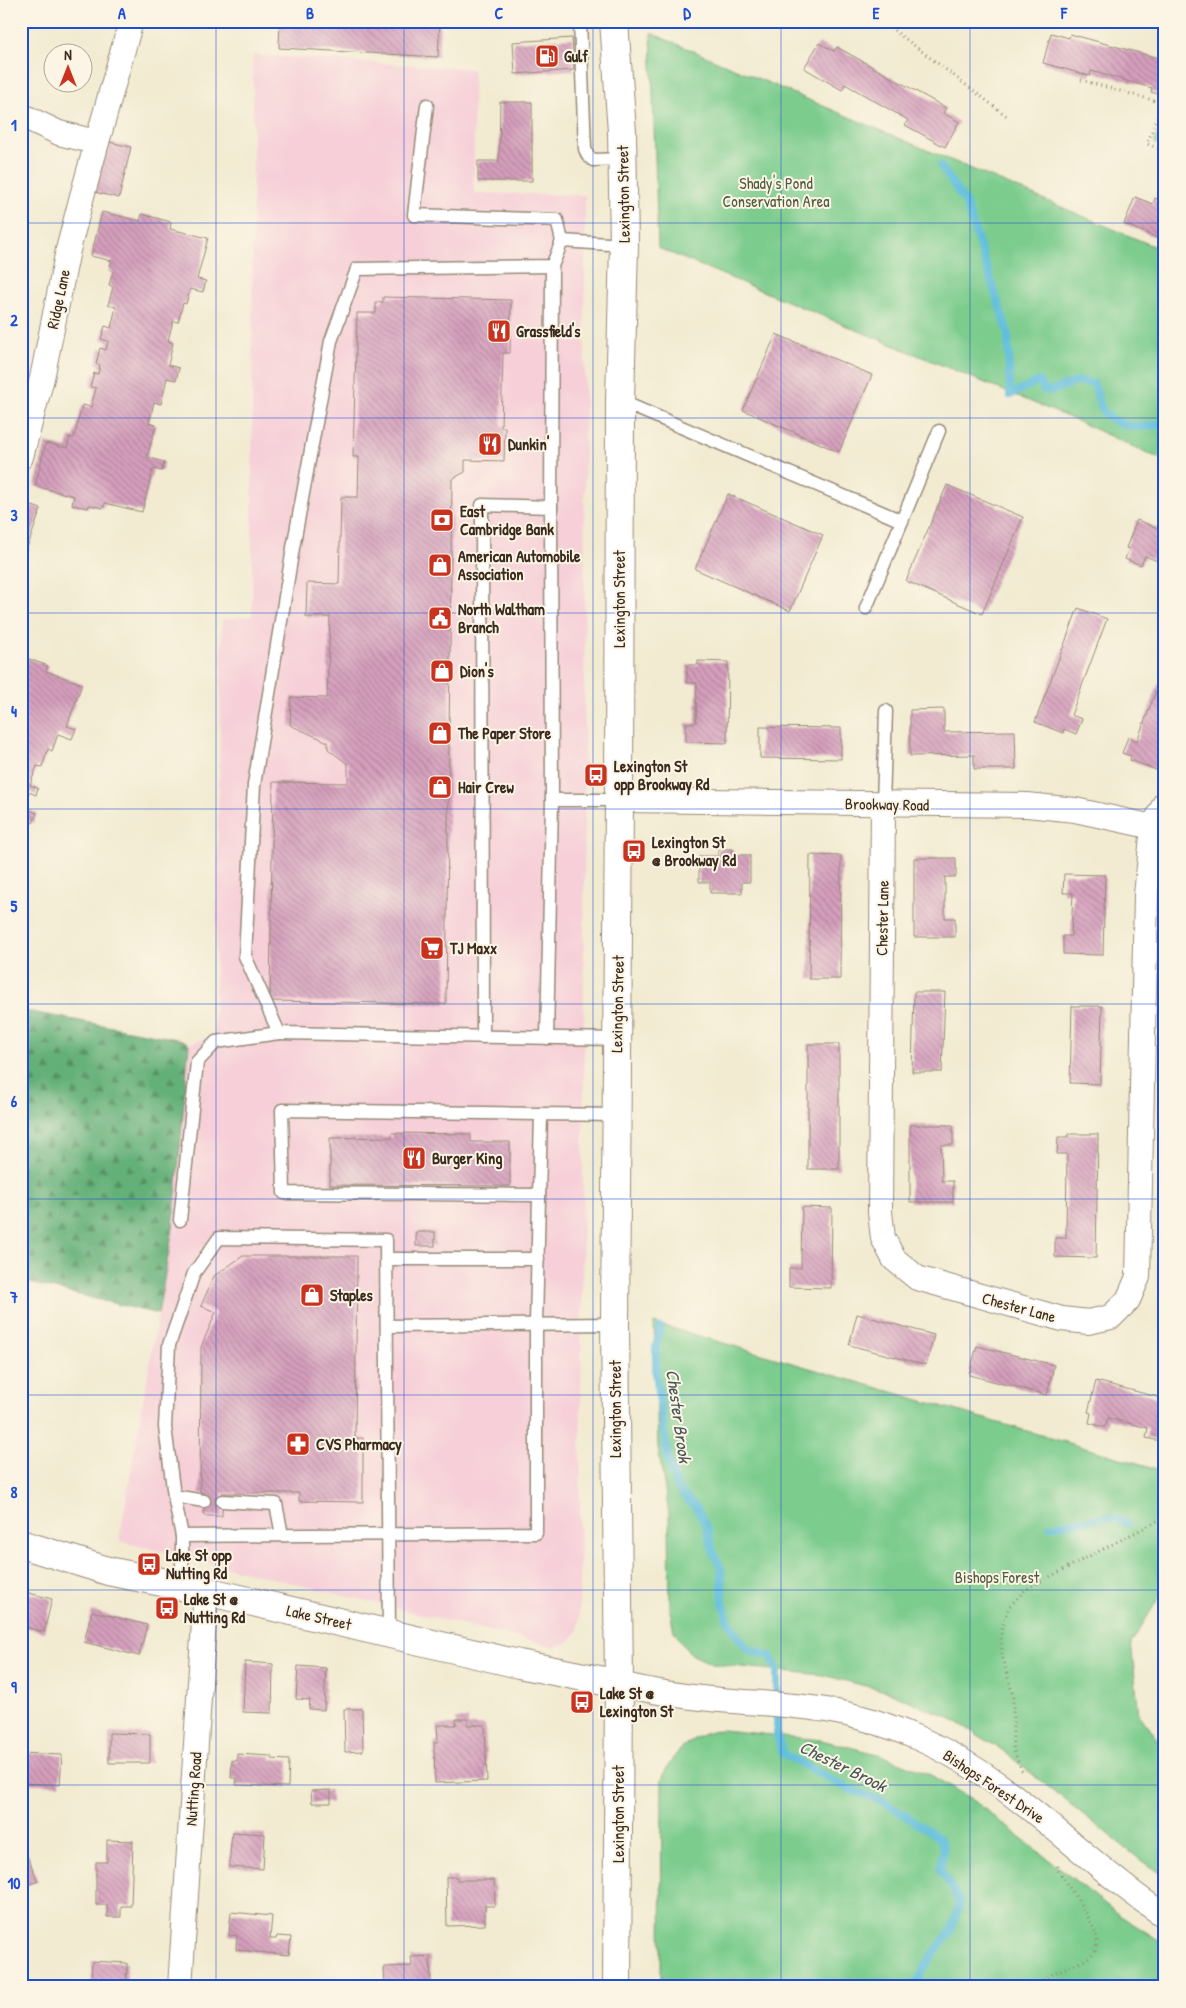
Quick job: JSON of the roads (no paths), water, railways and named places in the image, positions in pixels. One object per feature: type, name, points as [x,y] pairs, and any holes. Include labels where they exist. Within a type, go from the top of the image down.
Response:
[{"type":"main road","name":"Lexington Street","points":[[614,21],[622,159],[624,245],[620,401],[615,1324],[619,1684],[617,1987]]},
{"type":"main road","name":"Lake Street","points":[[21,1544],[108,1571],[194,1588],[519,1664],[619,1684]]},
{"type":"street","name":"Ridge Lane","points":[[21,457],[42,378],[68,250],[96,142],[131,21]]},
{"type":"street","points":[[21,115],[59,133],[96,142]]},
{"type":"street","name":"Brookway Road","points":[[619,800],[1052,807],[1075,810],[1159,829]]},
{"type":"street","points":[[1159,829],[1165,803]]},
{"type":"street","name":"Chester Lane","points":[[883,804],[880,1212],[883,1238],[894,1259],[917,1278],[1062,1319],[1088,1322],[1111,1317],[1128,1300],[1138,1277],[1146,895],[1159,829]]},
{"type":"street","name":"Nutting Road","points":[[180,1987],[194,1588]]},
{"type":"street","name":"Bishops Forest Drive","points":[[619,1684],[682,1696],[826,1710],[870,1721],[920,1739],[963,1761],[1004,1788],[1132,1894],[1165,1916]]},
{"type":"lane","points":[[580,21],[585,150],[593,160],[622,159]]},
{"type":"lane","points":[[427,106],[414,214],[557,220],[562,242],[552,266],[552,800],[547,1038]]},
{"type":"lane","points":[[562,242],[624,245]]},
{"type":"lane","points":[[279,1032],[246,956],[254,786],[293,548],[331,341],[357,269],[552,266]]},
{"type":"lane","points":[[620,401],[902,521]]},
{"type":"lane","points":[[866,608],[939,431]]},
{"type":"lane","points":[[483,1037],[482,505],[551,507]]},
{"type":"lane","points":[[883,804],[886,711]]},
{"type":"lane","points":[[552,800],[619,800]]},
{"type":"lane","points":[[180,1220],[197,1062],[216,1042],[279,1032],[617,1039]]},
{"type":"lane","points":[[539,1195],[284,1193],[282,1110],[616,1116]]},
{"type":"lane","points":[[182,1536],[536,1533],[536,1324],[541,1114]]},
{"type":"lane","points":[[194,1588],[174,1496],[165,1427],[169,1345],[194,1273],[219,1238],[386,1240],[389,1634]]},
{"type":"lane","points":[[386,1258],[538,1259]]},
{"type":"lane","points":[[387,1326],[615,1324]]},
{"type":"lane","points":[[174,1496],[204,1501]]},
{"type":"lane","points":[[222,1502],[276,1504],[282,1535]]},
{"type":"waterway","points":[[941,166],[966,204],[1008,333],[1010,395],[1039,381],[1044,390],[1052,391],[1078,381],[1094,384],[1103,411],[1119,423],[1141,427],[1165,423]]},
{"type":"waterway","name":"Chester Brook","points":[[660,1328],[656,1348],[656,1373],[668,1460],[675,1483],[682,1494],[697,1508],[706,1526],[714,1554],[721,1568],[723,1603],[728,1620],[740,1640],[750,1650],[770,1656],[777,1669],[777,1736],[783,1754],[847,1788],[884,1802],[940,1839],[944,1849],[940,1870],[960,1903],[951,1931],[930,1958],[914,1987]]},
{"type":"waterway","points":[[1050,1526],[1109,1517],[1127,1523]]},
{"type":"place","name":"Gulf","points":[[547,56]]},
{"type":"place","name":"Grassfield's","points":[[499,331]]},
{"type":"place","name":"Dunkin'","points":[[490,444]]},
{"type":"place","name":"East Cambridge Bank","points":[[442,520]]},
{"type":"place","name":"American Automobile Association","points":[[440,565]]},
{"type":"place","name":"North Waltham Branch","points":[[440,618]]},
{"type":"place","name":"Dion's","points":[[442,671]]},
{"type":"place","name":"The Paper Store","points":[[440,733]]},
{"type":"place","name":"Lexington St opp Brookway Rd","points":[[596,775]]},
{"type":"place","name":"Hair Crew","points":[[440,787]]},
{"type":"place","name":"Lexington St @ Brookway Rd","points":[[634,851]]},
{"type":"place","name":"TJ Maxx","points":[[432,948]]},
{"type":"place","name":"Burger King","points":[[414,1158]]},
{"type":"place","name":"Staples","points":[[312,1295]]},
{"type":"place","name":"CVS Pharmacy","points":[[298,1444]]},
{"type":"place","name":"Lake St opp Nutting Rd","points":[[149,1564]]},
{"type":"place","name":"Lake St @ Nutting Rd","points":[[167,1608]]},
{"type":"place","name":"Lake St @ Lexington St","points":[[582,1702]]},
{"type":"park label","name":"Shady's Pond Conservation Area","points":[[776,192]]},
{"type":"park label","name":"Bishops Forest","points":[[997,1577]]}]
